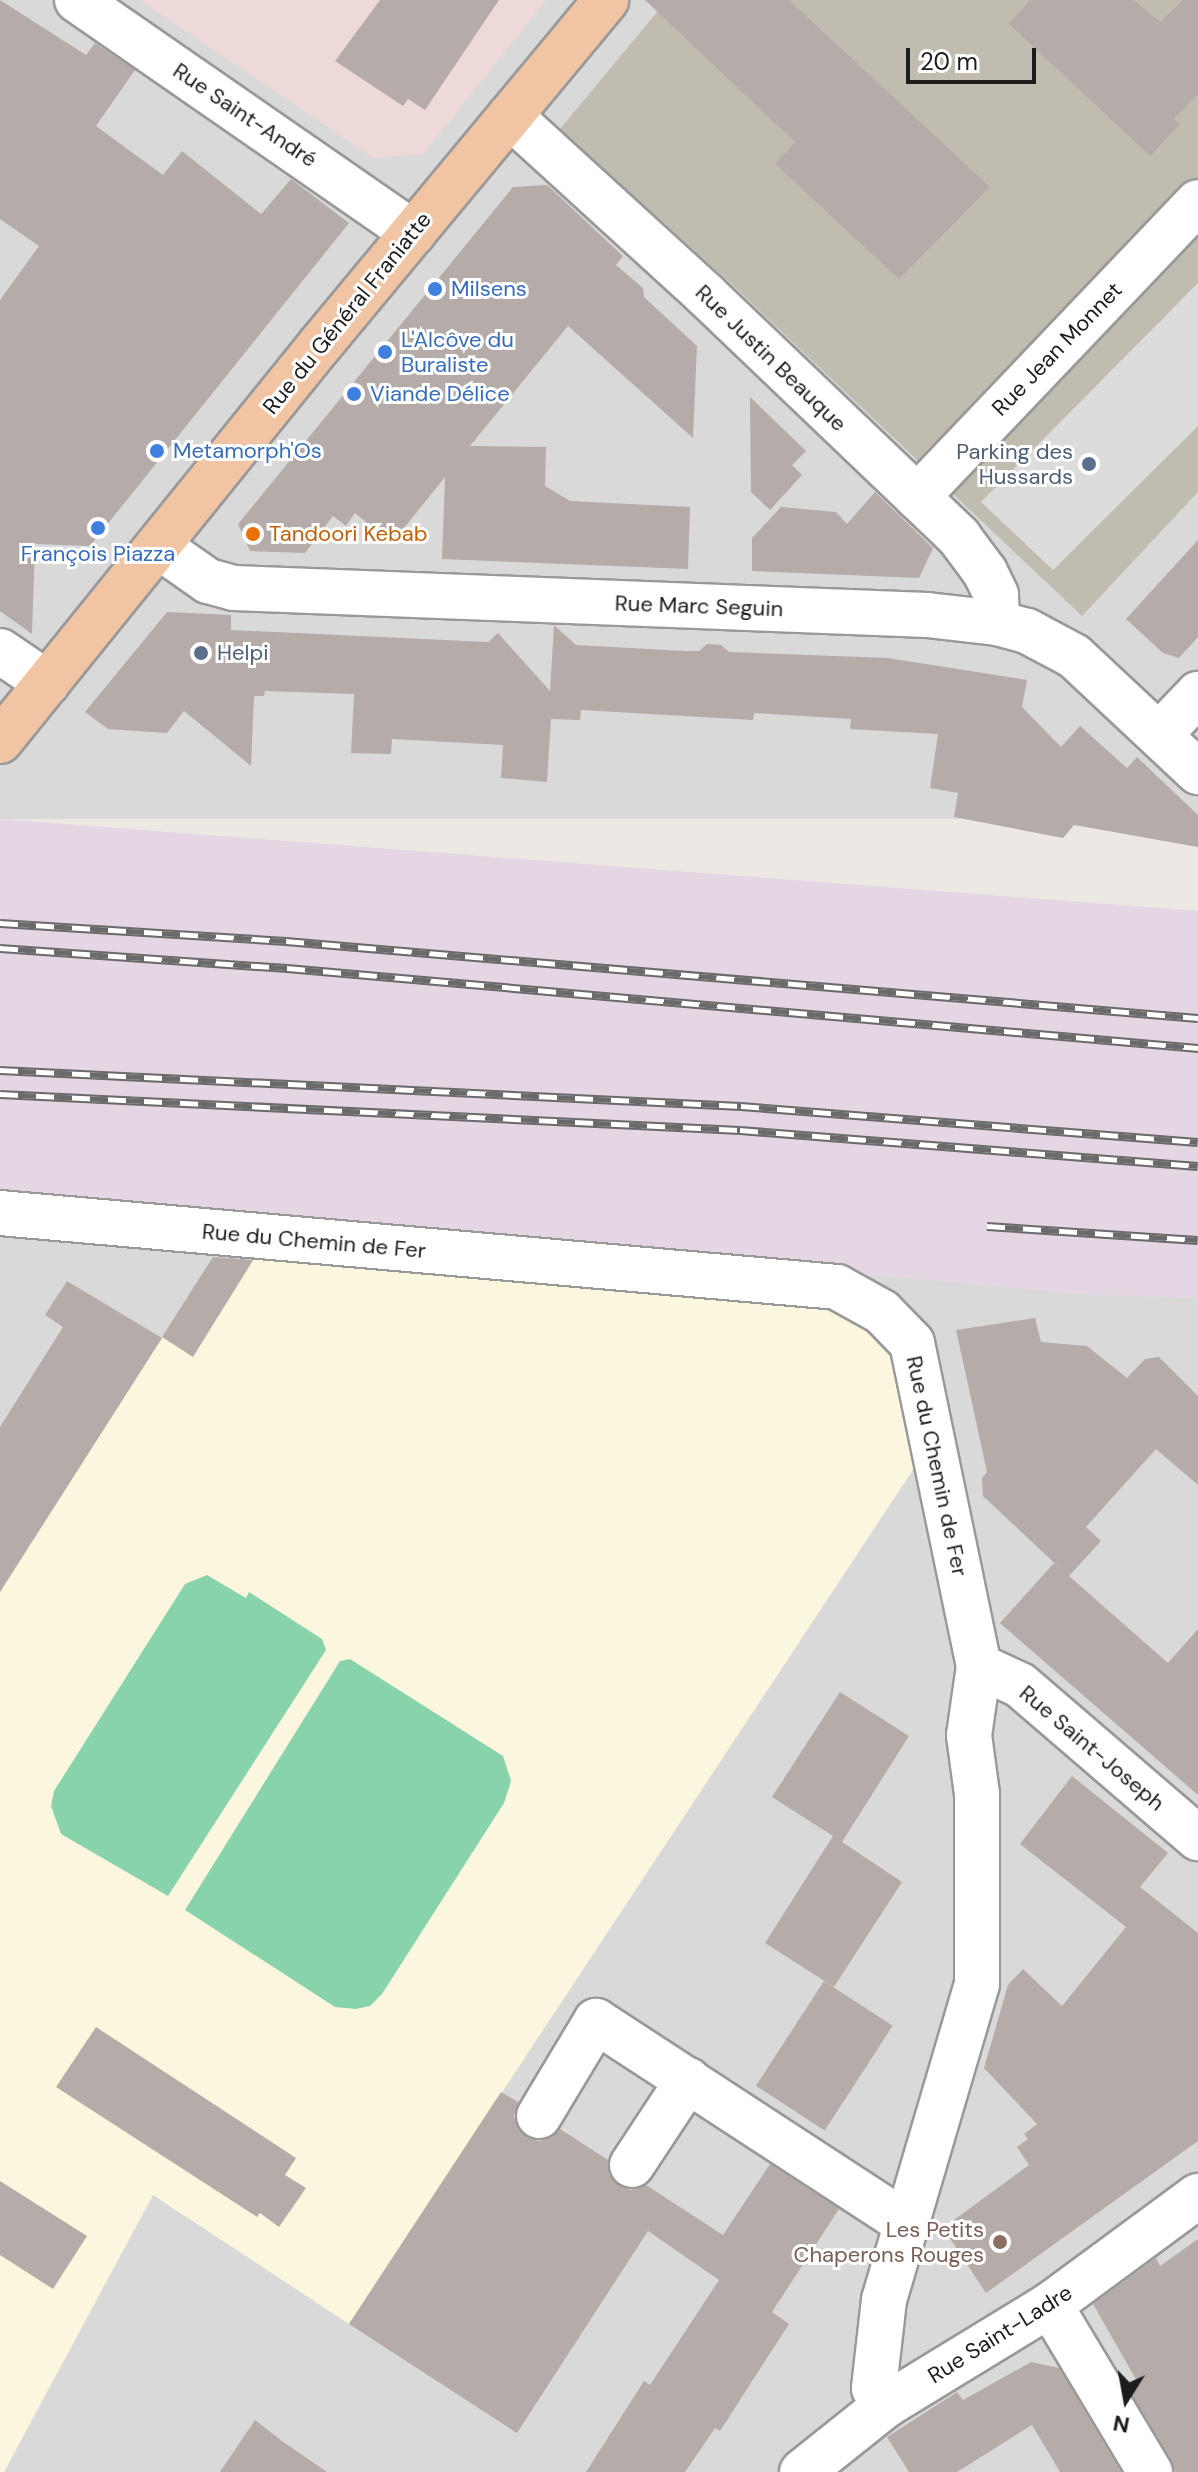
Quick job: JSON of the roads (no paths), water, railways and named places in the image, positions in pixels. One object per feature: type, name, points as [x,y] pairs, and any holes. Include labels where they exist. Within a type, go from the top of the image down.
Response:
[{"type":"main road","name":"Rue du Général Franiatte","points":[[2,735],[606,0]]},
{"type":"street","name":"Rue Saint-André","points":[[77,0],[130,15],[413,233]]},
{"type":"street","name":"Rue Justin Beauque","points":[[510,116],[706,295],[959,537],[985,572],[996,595],[997,623]]},
{"type":"street","name":"Rue Jean Monnet","points":[[917,497],[1198,202]]},
{"type":"street","name":"Rue Marc Seguin","points":[[158,546],[208,581],[234,588],[927,615],[997,623],[1027,631],[1074,656],[1198,772]]},
{"type":"street","points":[[0,651],[47,683]]},
{"type":"street","points":[[1159,735],[1198,694]]},
{"type":"street","name":"Rue du Chemin de Fer","points":[[0,1213],[837,1287],[882,1312],[912,1343],[979,1666],[969,1735],[977,1794],[977,1984],[884,2300],[874,2388],[886,2405]]},
{"type":"street","name":"Rue Saint-Joseph","points":[[979,1666],[1020,1685],[1198,1838]]},
{"type":"street","points":[[539,2116],[596,2021],[906,2223]]},
{"type":"street","points":[[632,2165],[688,2080]]},
{"type":"street","name":"Rue Saint-Ladre","points":[[802,2472],[886,2405],[1050,2305],[1198,2196]]},
{"type":"street","points":[[1050,2305],[1150,2472]]},
{"type":"railway","points":[[0,923],[286,941],[1198,1018]]},
{"type":"railway","points":[[0,948],[287,968],[1198,1048]]},
{"type":"railway","points":[[0,1070],[741,1106],[1198,1142]]},
{"type":"railway","points":[[0,1094],[740,1130],[1198,1166]]},
{"type":"railway","points":[[987,1226],[1198,1240]]},
{"type":"place","name":"Milsens","points":[[435,289]]},
{"type":"place","name":"L'Alcôve du Buraliste","points":[[385,352]]},
{"type":"place","name":"Viande Délice","points":[[354,394]]},
{"type":"place","name":"Metamorph'Os","points":[[157,451]]},
{"type":"place","name":"Parking des Hussards","points":[[1089,464]]},
{"type":"place","name":"François Piazza","points":[[98,528]]},
{"type":"place","name":"Tandoori Kebab","points":[[253,534]]},
{"type":"place","name":"Helpi","points":[[201,653]]},
{"type":"place","name":"Les Petits Chaperons Rouges","points":[[1000,2242]]}]
